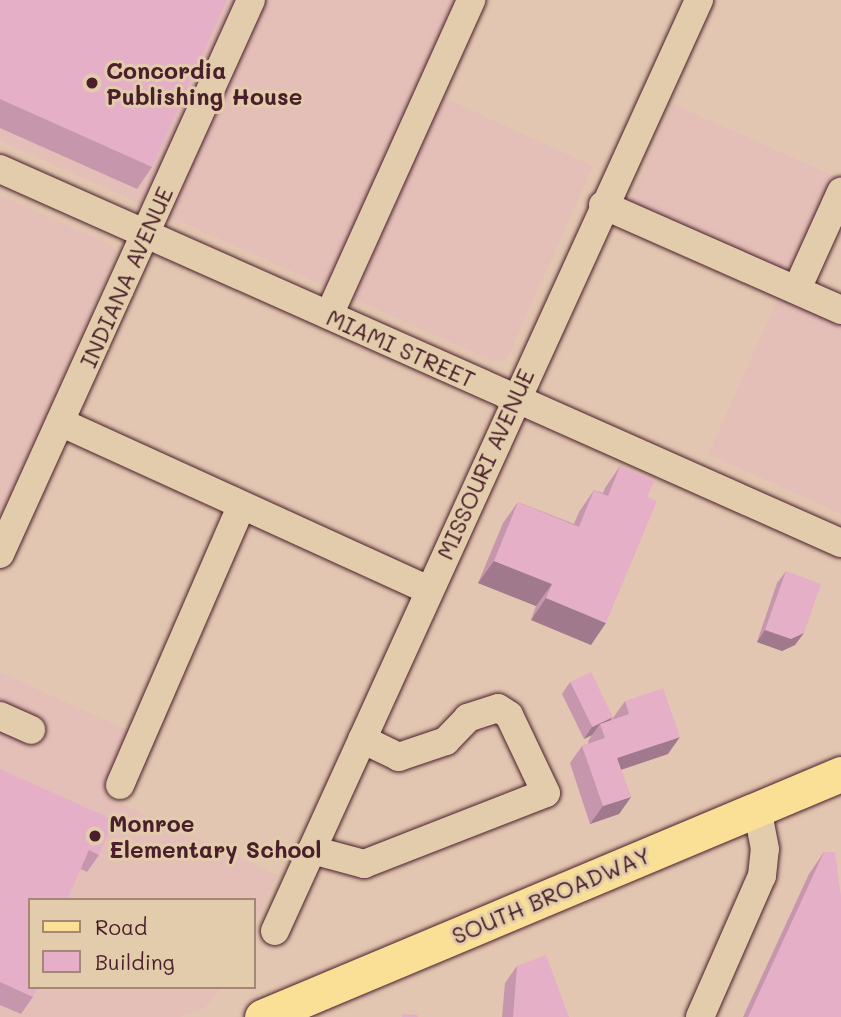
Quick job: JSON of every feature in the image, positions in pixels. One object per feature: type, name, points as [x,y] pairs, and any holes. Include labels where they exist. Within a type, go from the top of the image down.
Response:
[{"type":"main road","name":"SOUTH BROADWAY","points":[[261,1017],[841,774]]},
{"type":"street","name":"INDIANA AVENUE","points":[[0,554],[251,0]]},
{"type":"street","points":[[329,316],[471,0]]},
{"type":"street","name":"MISSOURI AVENUE","points":[[275,931],[514,398],[699,0]]},
{"type":"street","name":"MIAMI STREET","points":[[0,169],[841,543]]},
{"type":"street","points":[[797,289],[841,192]]},
{"type":"street","points":[[603,205],[841,310]]},
{"type":"street","points":[[60,422],[428,590]]},
{"type":"street","points":[[120,785],[242,505]]},
{"type":"street","points":[[312,850],[364,864],[545,793],[509,715],[498,708],[468,718],[446,741],[399,757],[362,739]]},
{"type":"street","points":[[0,716],[31,730]]},
{"type":"street","points":[[700,1017],[762,876],[765,849],[757,808]]},
{"type":"shaded area","points":[[0,0],[464,0],[425,89],[593,166],[509,354],[504,361],[490,360],[0,141]]},
{"type":"shaded area","points":[[673,104],[837,177],[792,279],[628,205]]},
{"type":"shaded area","points":[[0,195],[110,244],[117,252],[0,517]]},
{"type":"shaded area","points":[[780,294],[841,321],[841,514],[708,454]]},
{"type":"shaded area","name":"Monroe Elementary School","points":[[0,672],[134,733],[105,796],[277,875],[256,920],[256,898],[28,898],[28,989],[221,989],[205,1008],[179,1017],[0,1017]]},
{"type":"building","name":"Concordia Publishing House","points":[[0,0],[227,0],[152,167],[0,99]]},
{"type":"building","points":[[620,466],[655,480],[647,497],[657,501],[606,623],[546,598],[552,584],[494,561],[518,502],[579,527],[594,490],[608,496]]},
{"type":"building","points":[[786,571],[821,584],[804,633],[791,639],[765,630]]},
{"type":"building","points":[[591,672],[613,717],[592,727],[570,682]]},
{"type":"building","points":[[663,688],[680,737],[617,758],[631,797],[603,806],[582,746],[605,738],[600,724],[629,714],[625,701]]},
{"type":"building","name":"Monroe Elementary School","points":[[0,769],[114,820],[99,855],[89,850],[68,898],[28,898],[28,989],[37,989],[33,997],[0,982]]},
{"type":"building","points":[[824,852],[835,852],[841,897],[841,1017],[748,1017]]},
{"type":"building","points":[[546,955],[569,1017],[513,1017],[517,966]]},
{"type":"building","points":[[403,1014],[418,1015],[418,1017],[402,1017]]},
{"type":"place","name":"Concordia Publishing House","points":[[92,83]]},
{"type":"place","name":"Monroe Elementary School","points":[[95,836]]}]
